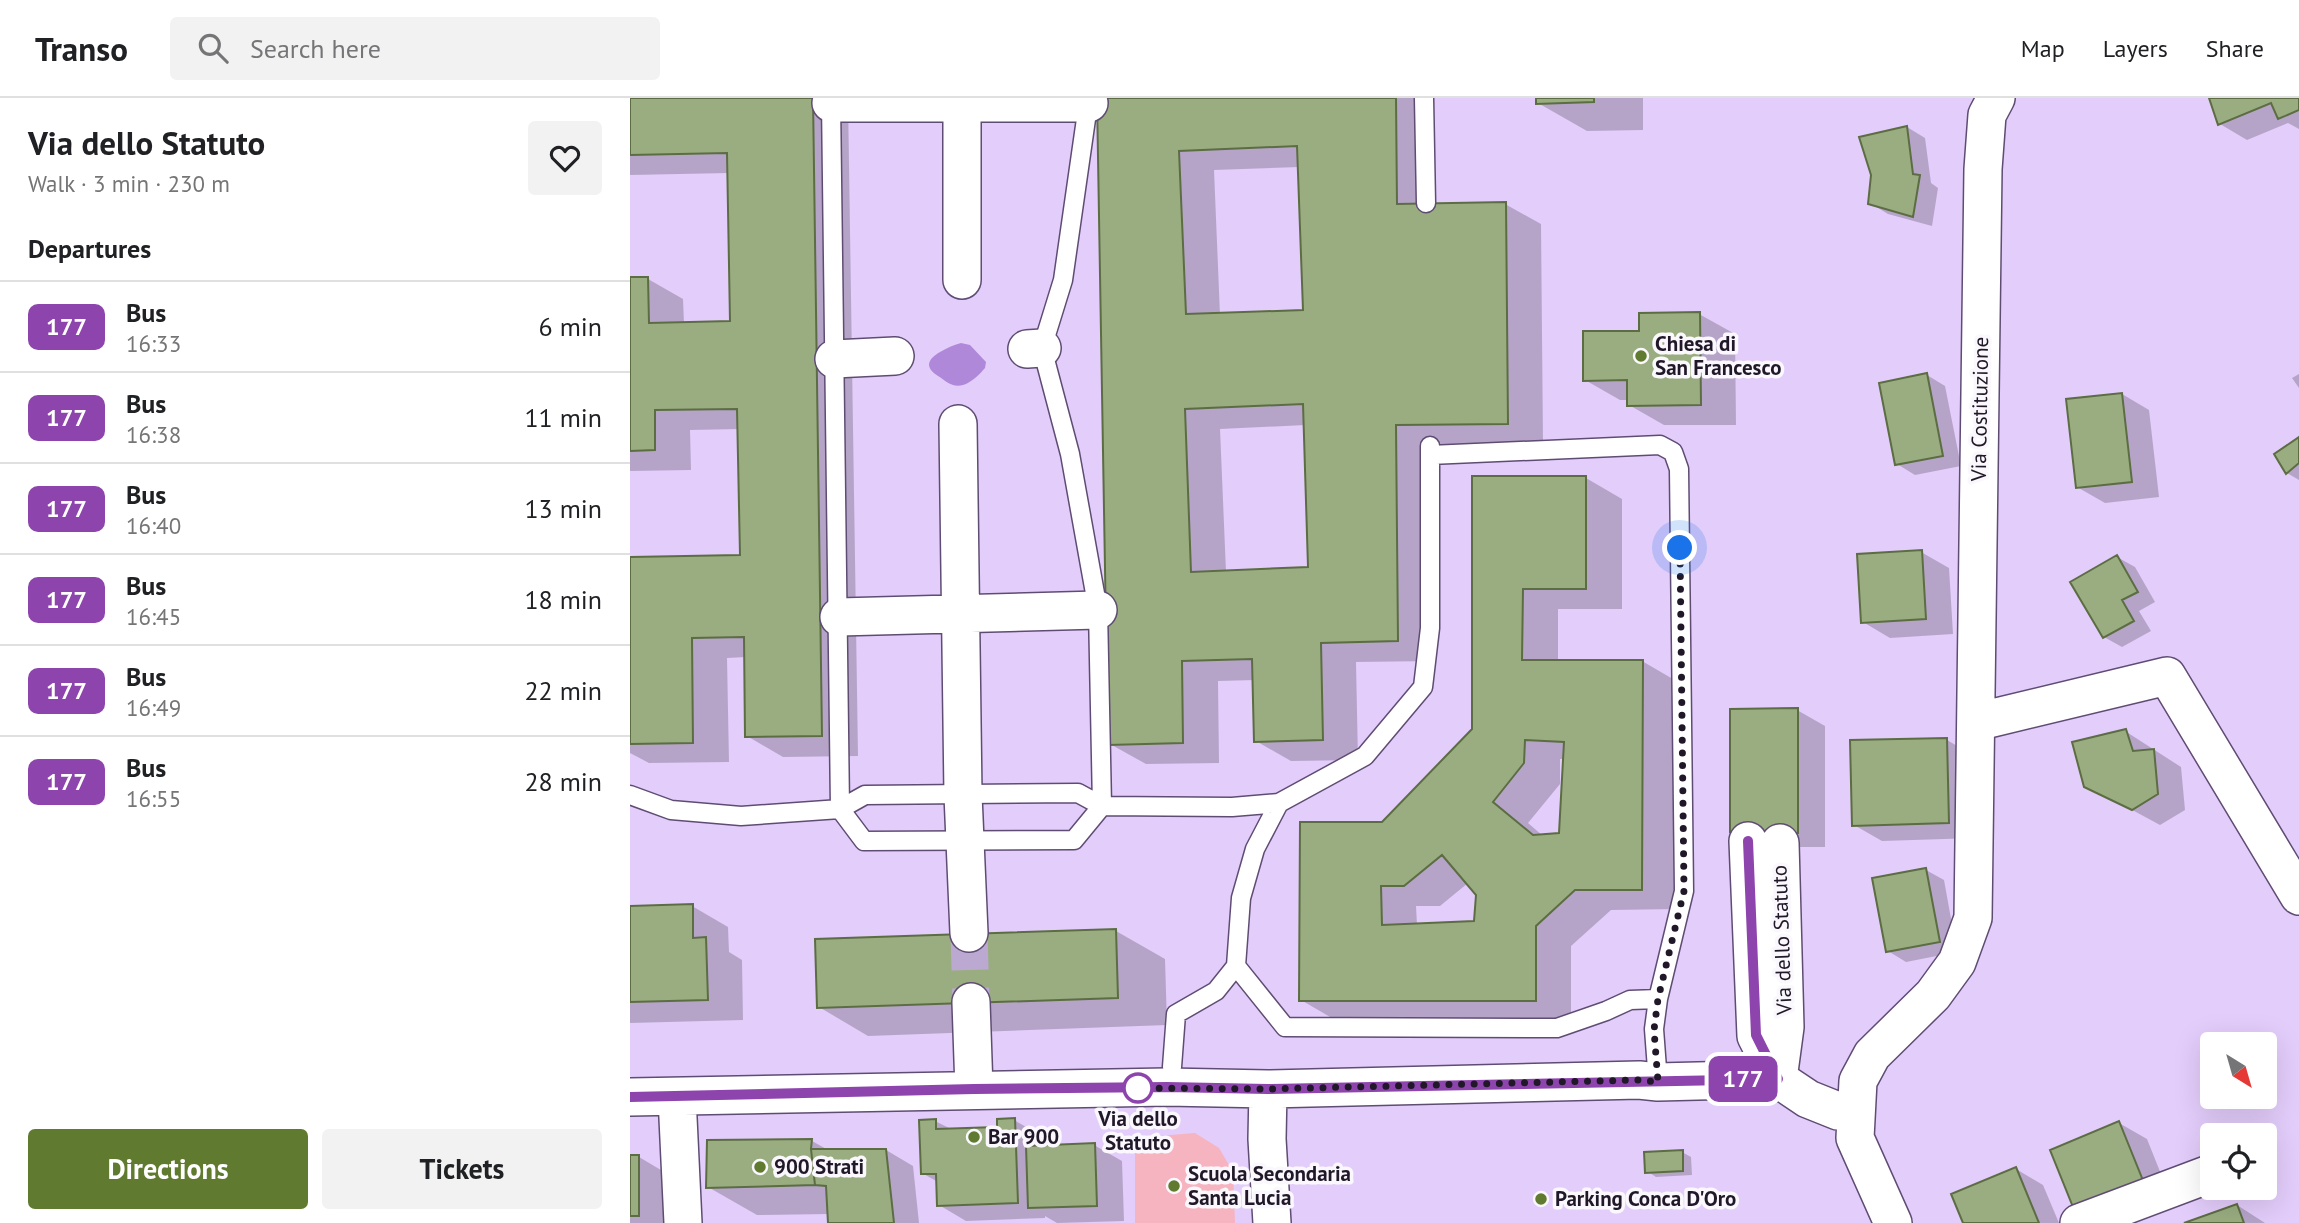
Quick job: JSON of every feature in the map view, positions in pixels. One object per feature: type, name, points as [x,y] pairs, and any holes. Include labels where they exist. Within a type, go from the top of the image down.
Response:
[{"type":"street","name":"Via Costituzione","points":[[1856,1112],[1858,1081],[1872,1055],[1933,995],[1957,962],[1973,918],[1983,169],[1987,115],[1996,98]]},
{"type":"street","points":[[962,100],[962,280]]},
{"type":"street","points":[[831,101],[1089,101]]},
{"type":"street","points":[[834,359],[895,356]]},
{"type":"street","points":[[958,424],[959,613],[969,933]]},
{"type":"street","points":[[838,617],[1098,610]]},
{"type":"street","points":[[1976,722],[2167,676],[2299,896]]},
{"type":"street","name":"Via dello Statuto","points":[[1764,842],[1785,1027],[1778,1079]]},
{"type":"street","points":[[971,1002],[974,1089]]},
{"type":"street","points":[[630,1097],[974,1089],[1169,1077],[1268,1089],[1778,1079],[1808,1099],[1838,1111],[1856,1112],[1855,1138],[1893,1223]]},
{"type":"street","points":[[1268,1089],[1267,1139],[1272,1223]]},
{"type":"street","points":[[677,1097],[683,1223]]},
{"type":"street","points":[[2079,1223],[2200,1178]]},
{"type":"lane","points":[[1424,98],[1426,203]]},
{"type":"lane","points":[[831,101],[840,809],[864,841],[1074,840],[1102,806],[1098,610],[1070,454],[1035,348],[1063,280],[1089,101]]},
{"type":"lane","points":[[630,795],[671,810],[741,816],[840,809],[865,796],[1078,793],[1102,806],[1231,807],[1279,803],[1365,756],[1423,688],[1430,628],[1430,451],[1660,445],[1673,452],[1679,469],[1684,891],[1658,999],[1654,1030],[1658,1082]]},
{"type":"lane","points":[[1169,1077],[1175,1014],[1216,991],[1236,966],[1241,898],[1255,849],[1279,803]]},
{"type":"lane","points":[[1236,966],[1285,1027],[1558,1028],[1606,1012],[1630,1000],[1658,999]]},
{"type":"shaded area","points":[[961,343],[970,345],[986,362],[985,368],[972,380],[956,386],[934,373],[929,363],[940,352]]},
{"type":"shaded area","name":"Scuola Secondaria Santa Lucia","points":[[1195,1133],[1219,1148],[1233,1172],[1235,1223],[1135,1223],[1135,1138]]},
{"type":"building","points":[[630,98],[813,98],[822,736],[745,737],[744,637],[692,638],[693,743],[630,744],[630,557],[740,555],[737,409],[655,410],[655,450],[630,451],[630,277],[648,277],[649,323],[730,321],[727,153],[630,155]]},
{"type":"building","points":[[1097,98],[1396,98],[1397,204],[1506,202],[1508,424],[1396,425],[1398,641],[1321,643],[1323,740],[1254,742],[1252,659],[1182,661],[1183,743],[1108,745]],"holes":[[[1297,146],[1303,310],[1186,314],[1179,151]],[[1303,404],[1308,567],[1191,572],[1185,409]]]},
{"type":"building","points":[[1536,98],[1594,98],[1594,102],[1536,104]]},
{"type":"building","points":[[2209,98],[2299,98],[2299,110],[2278,119],[2271,103],[2218,125]]},
{"type":"building","points":[[1907,126],[1913,174],[1920,175],[1913,217],[1868,204],[1871,175],[1859,137]]},
{"type":"building","name":"Chiesa di San Francesco","points":[[1700,312],[1701,405],[1627,406],[1627,380],[1583,381],[1583,331],[1639,331],[1639,313]]},
{"type":"building","points":[[1927,373],[1943,456],[1895,465],[1879,383]]},
{"type":"building","points":[[2122,393],[2132,482],[2076,488],[2066,399]]},
{"type":"building","points":[[2299,437],[2299,463],[2286,474],[2274,454]]},
{"type":"building","points":[[1472,476],[1586,476],[1586,589],[1523,589],[1522,660],[1643,660],[1642,890],[1575,890],[1536,926],[1536,1001],[1299,1001],[1300,822],[1382,822],[1472,729]],"holes":[[[1525,740],[1564,742],[1559,833],[1533,835],[1493,802],[1524,763]],[[1442,855],[1476,895],[1474,921],[1382,925],[1381,886],[1404,886]]]},
{"type":"building","points":[[1922,550],[1926,619],[1861,623],[1857,554]]},
{"type":"building","points":[[2117,555],[2138,592],[2122,600],[2134,621],[2103,638],[2070,582]]},
{"type":"building","points":[[1798,708],[1798,833],[1730,832],[1730,709]]},
{"type":"building","points":[[2126,729],[2133,751],[2154,749],[2158,794],[2132,810],[2084,787],[2072,742]]},
{"type":"building","points":[[1947,738],[1949,823],[1852,826],[1850,740]]},
{"type":"building","points":[[1926,868],[1940,942],[1886,952],[1872,878]]},
{"type":"building","points":[[693,904],[693,938],[706,937],[708,1000],[630,1002],[630,906]]},
{"type":"building","points":[[1116,929],[1118,998],[817,1008],[815,939]]},
{"type":"building","points":[[1015,1118],[1018,1203],[937,1206],[936,1174],[921,1174],[919,1120],[936,1119],[936,1129],[997,1127],[997,1119]]},
{"type":"building","points":[[2119,1121],[2144,1183],[2075,1212],[2050,1150]]},
{"type":"building","name":"900 Strati","points":[[812,1139],[815,1185],[706,1188],[707,1140]]},
{"type":"building","points":[[1095,1143],[1097,1206],[1028,1208],[1026,1146]]},
{"type":"building","points":[[811,1149],[886,1149],[894,1223],[828,1223],[826,1186],[815,1185]]},
{"type":"building","points":[[1683,1150],[1683,1171],[1645,1173],[1644,1152]]},
{"type":"building","points":[[630,1155],[639,1155],[639,1216],[630,1216]]},
{"type":"building","points":[[2016,1167],[2039,1223],[1963,1223],[1951,1194]]},
{"type":"building","points":[[2237,1204],[2244,1223],[2184,1223]]},
{"type":"tunnel","points":[[969,933],[971,1002]]},
{"type":"bus line","name":"177","points":[[630,1097],[974,1089],[1268,1089],[1778,1079],[1756,1035],[1748,841]]},
{"type":"place","name":"Chiesa di San Francesco","points":[[1641,356]]},
{"type":"place","name":"Via dello Statuto","points":[[1138,1088]]},
{"type":"place","name":"Bar 900","points":[[974,1137]]},
{"type":"place","name":"900 Strati","points":[[760,1167]]},
{"type":"place","name":"Scuola Secondaria Santa Lucia","points":[[1174,1186]]},
{"type":"place","name":"Parking Conca D'Oro","points":[[1541,1199]]},
{"type":"route","points":[[1138,1088],[1268,1089],[1639,1080],[1658,1082],[1654,1030],[1658,999],[1684,891],[1680,548]]}]
